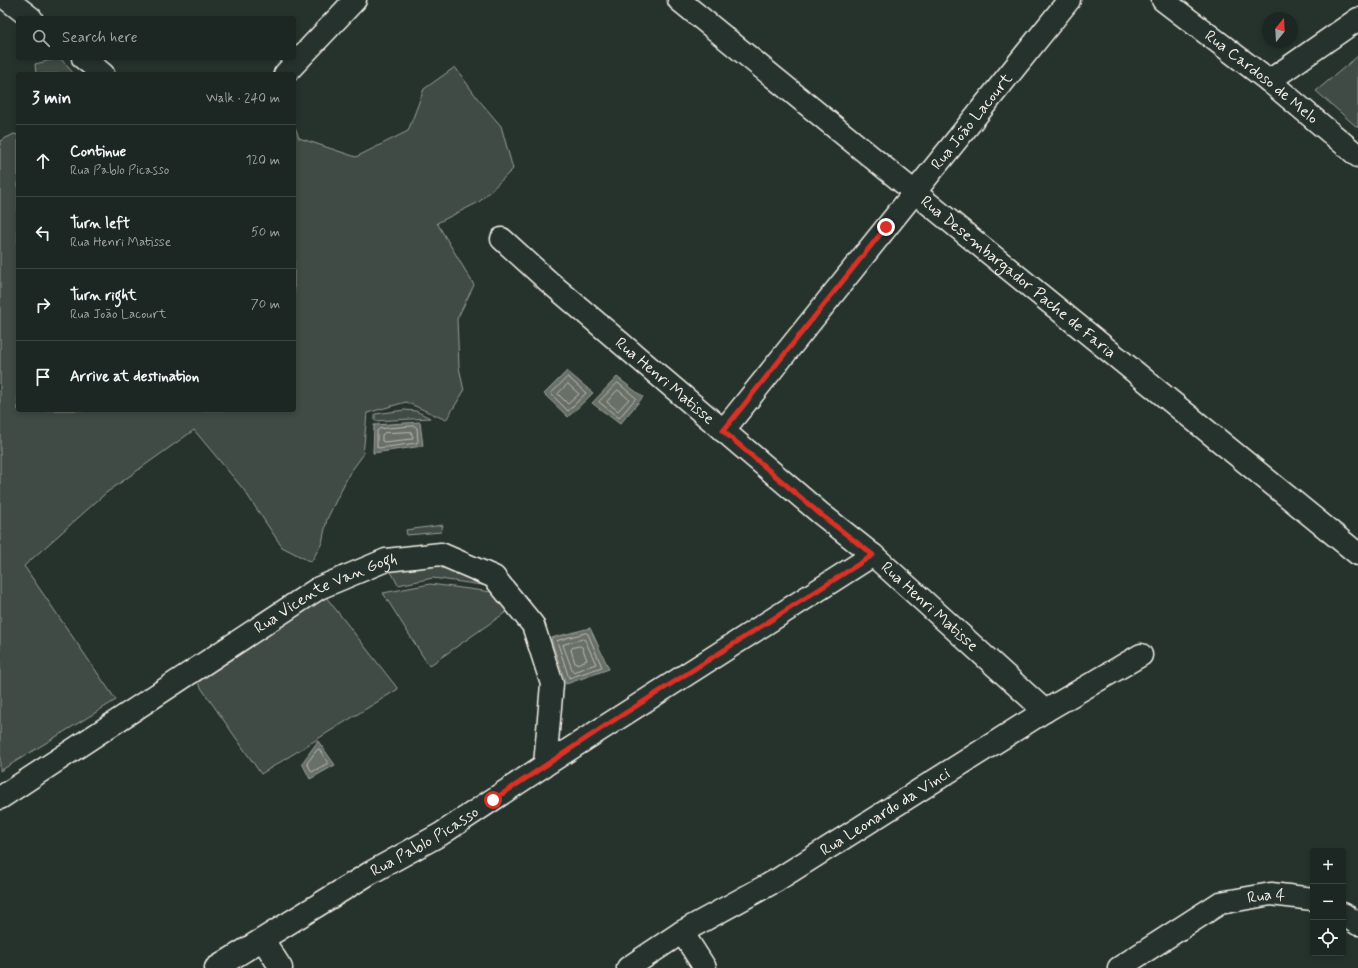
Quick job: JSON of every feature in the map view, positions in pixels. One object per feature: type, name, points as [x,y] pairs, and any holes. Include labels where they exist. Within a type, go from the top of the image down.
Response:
[{"type":"street","points":[[8,0],[28,16]]},
{"type":"street","points":[[288,72],[355,0]]},
{"type":"street","name":"Rua Desembargador Pache de Faria","points":[[679,0],[1358,554]]},
{"type":"street","name":"Rua João Lacourt","points":[[723,431],[1069,0]]},
{"type":"street","name":"Rua Cardoso de Melo","points":[[1164,0],[1270,80],[1358,156]]},
{"type":"street","points":[[1270,80],[1358,19]]},
{"type":"street","points":[[86,60],[100,72]]},
{"type":"street","name":"Rua Henri Matisse","points":[[502,238],[548,281],[820,514],[873,555],[1045,711]]},
{"type":"street","name":"Rua Vicente Van Gogh","points":[[0,798],[319,588],[386,560],[441,554],[494,577],[533,625],[552,684],[545,765]]},
{"type":"street","name":"Rua Pablo Picasso","points":[[216,968],[370,873],[441,834],[545,765],[873,555]]},
{"type":"street","name":"Rua Leonardo da Vinci","points":[[628,968],[682,932],[777,880],[1045,711],[1141,655]]},
{"type":"street","name":"Rua 4","points":[[1119,968],[1220,903],[1271,894],[1310,899]]},
{"type":"street","points":[[1346,916],[1358,924]]},
{"type":"street","points":[[682,932],[705,968]]},
{"type":"street","points":[[263,940],[281,968]]},
{"type":"shaded area","points":[[1358,56],[1358,128],[1316,91]]},
{"type":"shaded area","points":[[52,60],[62,60],[72,72],[36,72],[35,64]]},
{"type":"shaded area","points":[[455,67],[478,99],[501,126],[513,169],[479,202],[437,223],[474,285],[457,319],[459,367],[464,391],[446,420],[406,402],[367,413],[363,455],[349,474],[327,519],[322,543],[311,562],[282,547],[244,490],[194,430],[106,493],[24,566],[116,700],[0,771],[0,141],[14,134],[16,134],[16,412],[296,412],[296,130],[299,138],[356,157],[408,131],[424,89]]},
{"type":"shaded area","points":[[405,410],[416,411],[430,418],[375,421],[375,414]]},
{"type":"shaded area","points":[[443,525],[441,532],[407,535],[406,530]]},
{"type":"shaded area","points":[[440,560],[489,586],[433,578],[398,585],[388,566]]},
{"type":"shaded area","points":[[430,584],[492,592],[509,610],[429,666],[383,593]]},
{"type":"shaded area","points":[[326,597],[398,689],[261,774],[195,679]]},
{"type":"water","points":[[567,371],[593,393],[568,417],[544,394]]},
{"type":"water","points":[[617,377],[643,397],[620,424],[592,403]]},
{"type":"water","points":[[420,422],[423,446],[373,453],[374,425]]},
{"type":"water","points":[[590,628],[609,669],[566,684],[551,638]]},
{"type":"water","points":[[318,741],[335,765],[310,779],[302,763]]},
{"type":"route","points":[[493,800],[605,726],[873,555],[820,514],[723,431],[886,227]]}]
